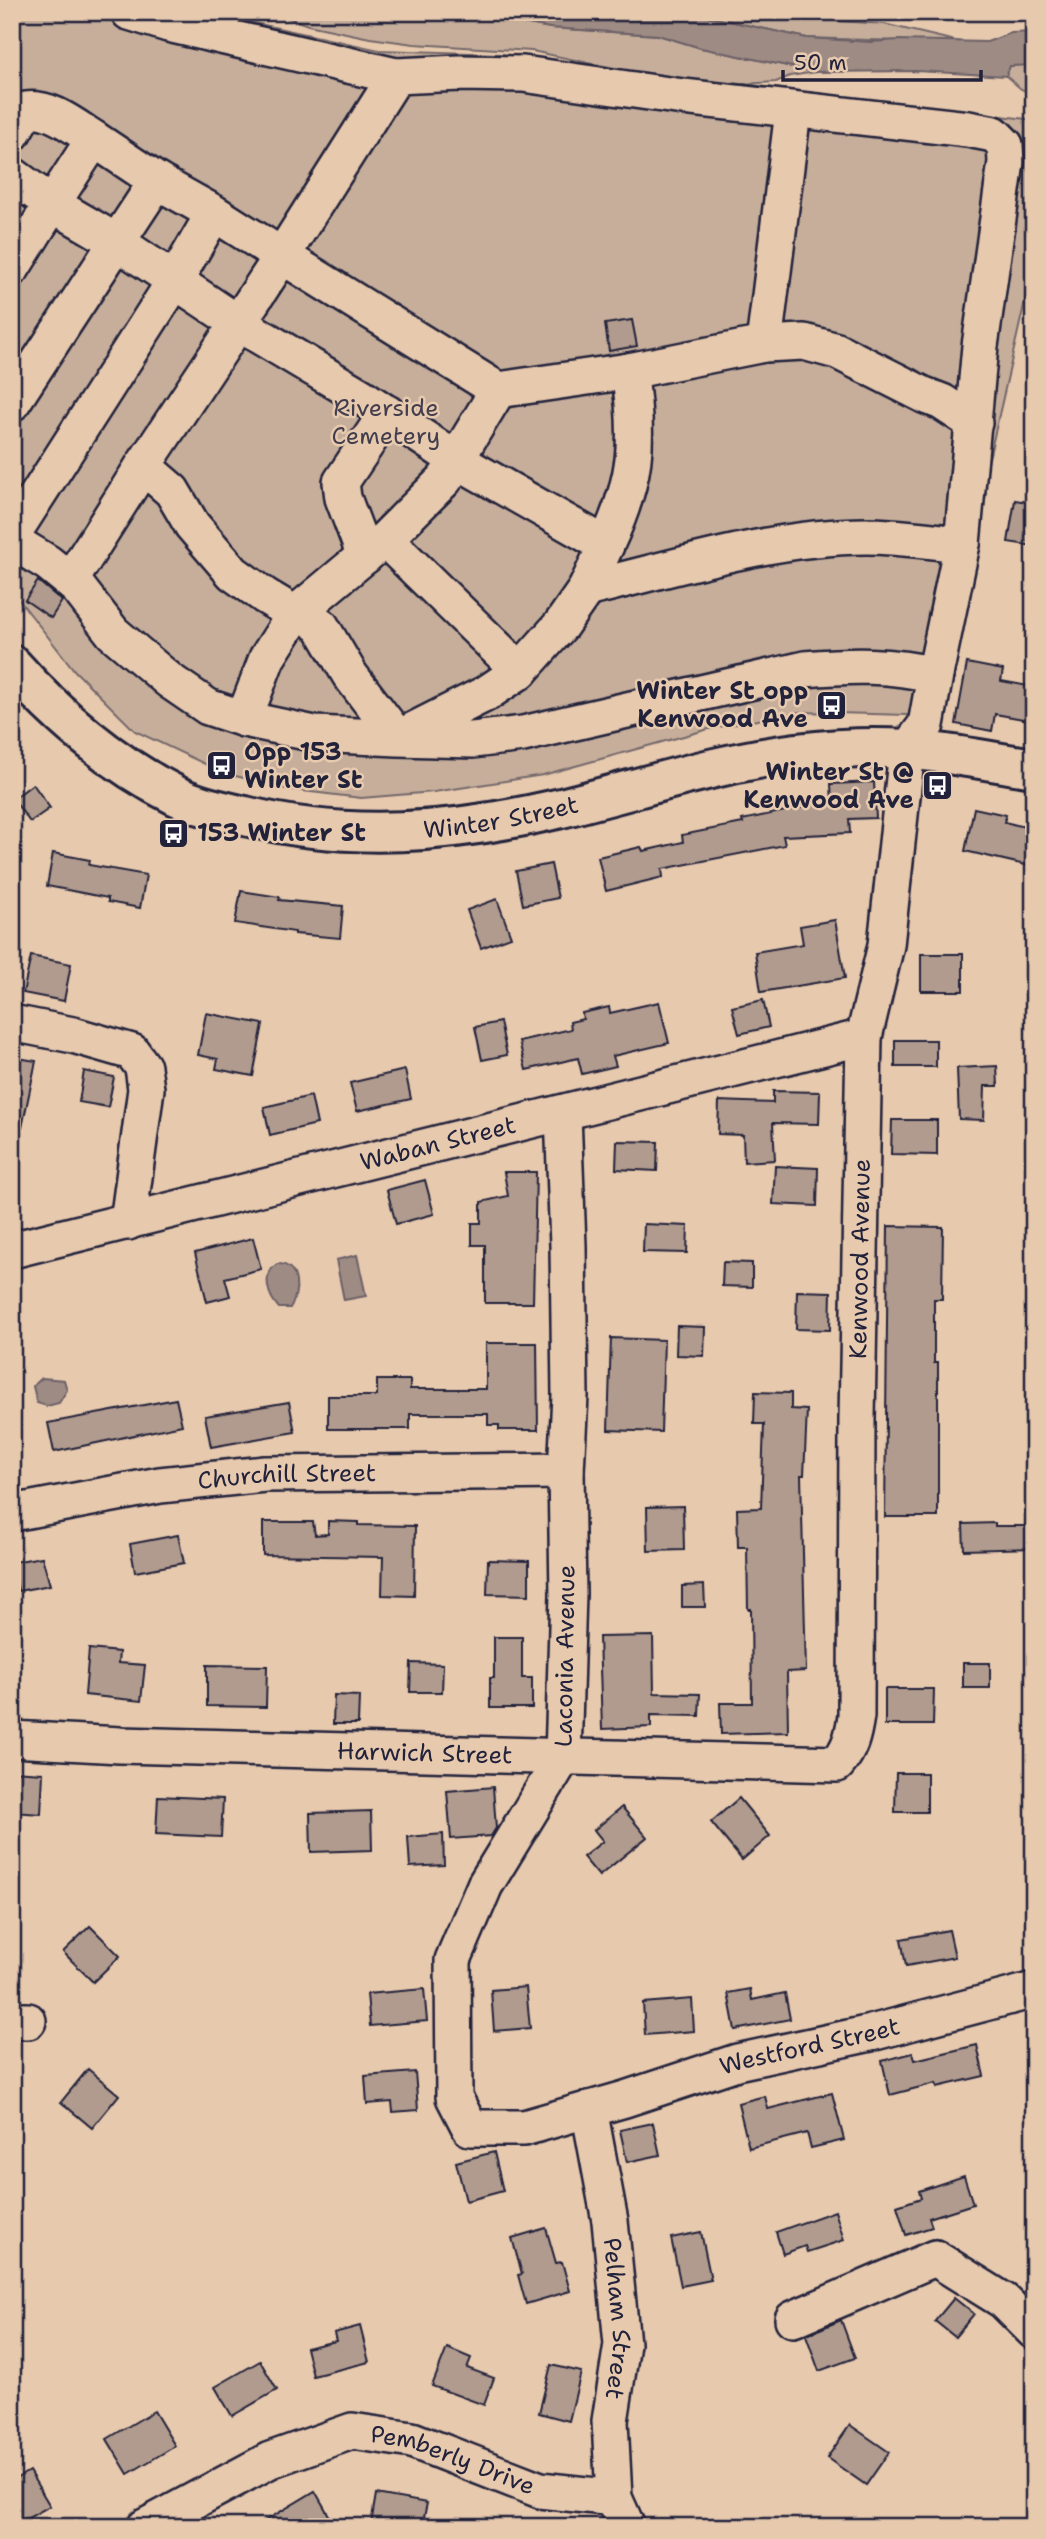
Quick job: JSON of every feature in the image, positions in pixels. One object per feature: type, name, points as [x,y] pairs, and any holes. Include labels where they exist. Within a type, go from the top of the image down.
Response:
[{"type":"main road","name":"Winter Street","points":[[12,665],[46,702],[79,732],[108,754],[179,797],[267,822],[321,830],[364,833],[445,829],[554,809],[793,753],[841,749],[929,751],[1034,768]]},
{"type":"street","points":[[129,12],[168,24],[397,76],[523,74],[793,111],[994,134],[1005,145],[1006,162],[980,345],[962,544],[926,725],[908,750]]},
{"type":"street","points":[[69,581],[397,76]]},
{"type":"street","points":[[12,134],[26,110],[37,108],[65,121],[157,181],[214,213],[498,390],[629,371],[764,344],[804,342],[837,351],[924,395],[943,401],[974,423]]},
{"type":"street","points":[[764,344],[793,111]]},
{"type":"street","points":[[12,268],[94,139]]},
{"type":"street","points":[[12,175],[52,204],[117,242],[174,282],[387,413],[458,461],[606,545]]},
{"type":"street","points":[[12,403],[157,181]]},
{"type":"street","points":[[12,535],[174,282],[214,213]]},
{"type":"street","points":[[398,738],[487,693],[520,671],[561,625],[586,589],[623,510],[631,480],[635,447],[634,405],[629,371]]},
{"type":"street","points":[[244,719],[267,658],[295,614],[375,547],[444,480],[458,461],[498,390]]},
{"type":"street","points":[[387,413],[341,482],[343,498],[375,547],[520,671]]},
{"type":"street","points":[[144,466],[172,491],[192,525],[233,573],[265,596],[321,626],[351,675],[398,738]]},
{"type":"street","points":[[586,589],[735,553],[824,538],[867,536],[962,544]]},
{"type":"street","points":[[12,541],[48,564],[78,588],[113,633],[170,681],[208,706],[244,719],[315,734],[473,740],[523,734],[805,669],[851,665],[901,667],[935,675]]},
{"type":"street","name":"Kenwood Avenue","points":[[836,1764],[847,1753],[856,1717],[857,1419],[864,1037],[886,946],[908,750]]},
{"type":"street","points":[[12,1023],[74,1035],[132,1052],[143,1067],[146,1089],[128,1222]]},
{"type":"street","name":"Waban Street","points":[[12,1250],[864,1037]]},
{"type":"street","name":"Laconia Avenue","points":[[563,1114],[569,1382],[566,1471],[568,1594],[563,1757],[485,1885],[453,1960],[454,2097],[470,2128],[524,2128],[589,2109]]},
{"type":"street","name":"Churchill Street","points":[[12,1513],[160,1485],[265,1474],[566,1471]]},
{"type":"street","name":"Harwich Street","points":[[12,1739],[120,1745],[836,1764]]},
{"type":"street","name":"Westford Street","points":[[589,2109],[737,2062],[871,2033],[1034,1990]]},
{"type":"street","name":"Pelham Street","points":[[589,2109],[610,2221],[622,2344],[610,2421],[621,2512]]},
{"type":"street","points":[[793,2319],[935,2258],[1004,2301],[1034,2331]]},
{"type":"street","name":"Pemberly Drive","points":[[145,2527],[270,2459],[352,2431],[412,2440],[540,2490],[621,2512]]},
{"type":"green space","name":"Riverside Cemetery","points":[[12,12],[204,12],[379,50],[501,54],[609,67],[532,51],[414,44],[370,38],[308,25],[286,17],[257,17],[239,12],[464,12],[550,28],[658,35],[701,48],[816,72],[790,76],[776,82],[742,84],[1034,120],[1034,240],[1025,301],[986,472],[944,716],[800,712],[709,729],[543,775],[434,792],[361,798],[286,789],[224,773],[135,731],[75,671],[12,591]]},
{"type":"green space","points":[[687,12],[809,12],[837,21],[884,24],[964,43],[807,38]]},
{"type":"green space","points":[[1034,65],[1034,94],[1021,89],[1006,76],[1010,66]]},
{"type":"shaded area","points":[[464,12],[687,12],[807,38],[871,42],[987,42],[1011,33],[1034,32],[1034,65],[1010,66],[1006,76],[916,71],[816,72],[701,48],[658,35],[550,28]]},
{"type":"shaded area","points":[[357,1255],[366,1296],[344,1300],[336,1260]]},
{"type":"shaded area","points":[[277,1264],[290,1268],[296,1280],[295,1295],[290,1308],[279,1308],[269,1292],[269,1274]]},
{"type":"shaded area","points":[[42,1378],[64,1380],[67,1390],[59,1403],[47,1406],[37,1403],[33,1386]]},
{"type":"building","points":[[632,320],[637,346],[609,351],[605,324]]},
{"type":"building","points":[[1015,500],[1034,503],[1034,546],[1008,542]]},
{"type":"building","points":[[38,581],[62,601],[51,618],[25,600]]},
{"type":"building","points":[[967,663],[1003,670],[1001,681],[1034,687],[1034,721],[995,714],[992,731],[956,724]]},
{"type":"building","points":[[874,782],[876,818],[849,819],[850,833],[783,836],[785,845],[662,869],[663,877],[606,891],[598,857],[641,847],[643,851],[683,842],[682,835],[743,823],[742,820],[805,805],[832,803],[831,784]]},
{"type":"building","points":[[33,784],[50,808],[30,822],[13,799]]},
{"type":"building","points":[[974,808],[1006,815],[1004,822],[1034,829],[1034,867],[965,851]]},
{"type":"building","points":[[53,853],[90,860],[89,865],[146,875],[140,908],[108,902],[108,898],[47,886]]},
{"type":"building","points":[[551,864],[558,898],[523,905],[516,871]]},
{"type":"building","points":[[241,891],[280,897],[279,900],[343,906],[340,938],[295,934],[235,923]]},
{"type":"building","points":[[497,899],[511,937],[481,948],[467,910]]},
{"type":"building","points":[[835,920],[845,978],[761,992],[755,952],[803,944],[800,926]]},
{"type":"building","points":[[921,954],[963,954],[963,991],[921,991]]},
{"type":"building","points":[[31,956],[71,964],[64,1001],[23,993]]},
{"type":"building","points":[[763,1000],[769,1027],[739,1034],[732,1007]]},
{"type":"building","points":[[659,1002],[669,1043],[613,1056],[616,1066],[582,1074],[578,1058],[526,1070],[519,1041],[571,1029],[570,1022],[583,1019],[582,1013],[609,1007],[610,1013]]},
{"type":"building","points":[[206,1013],[263,1024],[253,1076],[216,1069],[218,1059],[198,1055]]},
{"type":"building","points":[[500,1022],[507,1055],[482,1060],[475,1027]]},
{"type":"building","points":[[895,1040],[936,1040],[936,1067],[895,1067]]},
{"type":"building","points":[[12,1057],[36,1061],[22,1128],[12,1127]]},
{"type":"building","points":[[997,1066],[998,1086],[985,1086],[984,1120],[959,1119],[957,1068]]},
{"type":"building","points":[[405,1070],[411,1099],[357,1111],[350,1083]]},
{"type":"building","points":[[84,1071],[114,1077],[108,1107],[79,1102]]},
{"type":"building","points":[[773,1091],[820,1092],[819,1124],[773,1123],[775,1160],[744,1162],[743,1135],[718,1134],[719,1101],[773,1103]]},
{"type":"building","points":[[311,1096],[317,1124],[270,1135],[264,1107]]},
{"type":"building","points":[[892,1120],[937,1120],[937,1155],[891,1154]]},
{"type":"building","points":[[617,1141],[658,1142],[657,1171],[616,1169]]},
{"type":"building","points":[[775,1166],[818,1168],[817,1206],[773,1204]]},
{"type":"building","points":[[504,1172],[536,1172],[533,1303],[485,1303],[485,1245],[472,1245],[472,1223],[481,1223],[481,1202],[508,1196]]},
{"type":"building","points":[[425,1180],[434,1214],[396,1224],[387,1190]]},
{"type":"building","points":[[644,1224],[688,1226],[687,1253],[643,1252]]},
{"type":"building","points":[[888,1226],[943,1227],[942,1299],[934,1299],[934,1363],[938,1363],[938,1517],[885,1517]]},
{"type":"building","points":[[253,1238],[261,1269],[225,1278],[230,1296],[207,1302],[195,1253]]},
{"type":"building","points":[[723,1262],[752,1263],[752,1287],[722,1286]]},
{"type":"building","points":[[797,1291],[831,1292],[830,1330],[796,1329]]},
{"type":"building","points":[[677,1326],[705,1327],[704,1356],[676,1355]]},
{"type":"building","points":[[611,1338],[664,1340],[661,1432],[608,1430]]},
{"type":"building","points":[[486,1343],[537,1343],[538,1430],[499,1430],[499,1425],[488,1425],[488,1414],[410,1414],[410,1429],[328,1429],[328,1396],[377,1396],[377,1380],[410,1380],[410,1389],[486,1389]]},
{"type":"building","points":[[755,1392],[791,1393],[791,1409],[807,1410],[804,1475],[801,1475],[806,1671],[787,1672],[788,1732],[721,1734],[720,1703],[752,1703],[747,1547],[738,1547],[737,1509],[761,1508],[764,1424],[754,1424]]},
{"type":"building","points":[[176,1399],[182,1425],[54,1452],[48,1423]]},
{"type":"building","points":[[289,1402],[295,1432],[211,1447],[205,1416]]},
{"type":"building","points":[[683,1506],[684,1550],[648,1551],[647,1507]]},
{"type":"building","points":[[328,1521],[358,1522],[358,1525],[415,1526],[414,1596],[382,1595],[383,1557],[263,1555],[263,1522],[313,1522],[315,1535],[328,1534]]},
{"type":"building","points":[[995,1523],[995,1526],[1034,1526],[1034,1548],[964,1550],[963,1524]]},
{"type":"building","points":[[178,1535],[184,1563],[135,1572],[130,1544]]},
{"type":"building","points":[[42,1557],[50,1585],[18,1591],[13,1562]]},
{"type":"building","points":[[488,1560],[529,1561],[529,1595],[487,1594]]},
{"type":"building","points":[[704,1585],[705,1607],[682,1607],[682,1586]]},
{"type":"building","points":[[653,1636],[654,1693],[700,1694],[699,1716],[651,1715],[651,1727],[602,1729],[599,1637]]},
{"type":"building","points":[[494,1637],[522,1637],[522,1678],[532,1678],[532,1708],[490,1708],[490,1678],[494,1678]]},
{"type":"building","points":[[89,1649],[119,1652],[118,1663],[145,1665],[141,1701],[85,1695]]},
{"type":"building","points":[[411,1663],[443,1664],[442,1692],[410,1692]]},
{"type":"building","points":[[963,1663],[990,1663],[990,1688],[963,1688]]},
{"type":"building","points":[[207,1665],[267,1666],[266,1707],[207,1706]]},
{"type":"building","points":[[885,1689],[934,1689],[933,1725],[885,1725]]},
{"type":"building","points":[[334,1695],[359,1696],[358,1724],[333,1724]]},
{"type":"building","points":[[12,1771],[43,1773],[41,1814],[12,1812]]},
{"type":"building","points":[[896,1773],[927,1773],[927,1812],[895,1812]]},
{"type":"building","points":[[493,1787],[496,1828],[491,1836],[451,1839],[447,1791]]},
{"type":"building","points":[[158,1796],[223,1799],[221,1837],[156,1834]]},
{"type":"building","points":[[739,1798],[770,1836],[742,1860],[711,1822]]},
{"type":"building","points":[[622,1807],[647,1837],[599,1876],[583,1857],[603,1841],[594,1830]]},
{"type":"building","points":[[371,1811],[372,1850],[311,1852],[310,1813]]},
{"type":"building","points":[[443,1834],[444,1865],[410,1867],[408,1837]]},
{"type":"building","points":[[90,1926],[120,1956],[93,1982],[63,1952]]},
{"type":"building","points":[[949,1930],[955,1957],[906,1966],[901,1939]]},
{"type":"building","points":[[526,1987],[530,2028],[494,2031],[491,1990]]},
{"type":"building","points":[[424,1989],[427,2021],[370,2026],[367,1994]]},
{"type":"building","points":[[750,1989],[752,2000],[785,1993],[790,2019],[735,2030],[728,1993]]},
{"type":"building","points":[[692,1999],[694,2031],[645,2035],[643,2003]]},
{"type":"building","points":[[977,2045],[984,2076],[937,2087],[936,2083],[890,2095],[882,2061],[913,2053],[915,2060]]},
{"type":"building","points":[[88,2069],[119,2095],[92,2128],[61,2102]]},
{"type":"building","points":[[415,2072],[418,2110],[393,2112],[392,2102],[367,2104],[365,2076]]},
{"type":"building","points":[[832,2093],[844,2140],[811,2148],[807,2133],[749,2148],[738,2103],[765,2096],[768,2109]]},
{"type":"building","points":[[653,2123],[660,2155],[627,2162],[620,2130]]},
{"type":"building","points":[[494,2152],[503,2191],[466,2201],[456,2162]]},
{"type":"building","points":[[964,2176],[973,2204],[929,2218],[932,2227],[906,2235],[897,2206],[921,2198],[919,2191]]},
{"type":"building","points":[[835,2211],[844,2240],[807,2252],[805,2246],[783,2254],[776,2232]]},
{"type":"building","points":[[546,2228],[556,2263],[562,2262],[570,2291],[526,2304],[518,2275],[522,2274],[512,2238]]},
{"type":"building","points":[[701,2232],[711,2280],[681,2286],[671,2238]]},
{"type":"building","points":[[954,2298],[974,2314],[955,2337],[935,2321]]},
{"type":"building","points":[[841,2320],[855,2358],[819,2371],[806,2335]]},
{"type":"building","points":[[360,2326],[369,2362],[313,2376],[306,2348],[336,2341],[334,2333]]},
{"type":"building","points":[[447,2348],[471,2358],[467,2368],[494,2378],[484,2405],[432,2386]]},
{"type":"building","points":[[260,2361],[277,2390],[232,2416],[215,2387]]},
{"type":"building","points":[[551,2365],[581,2372],[569,2421],[539,2413]]},
{"type":"building","points":[[154,2411],[175,2446],[128,2474],[107,2439]]},
{"type":"building","points":[[850,2425],[889,2452],[866,2485],[827,2458]]},
{"type":"building","points":[[29,2471],[50,2506],[12,2527],[12,2481]]},
{"type":"building","points":[[315,2491],[331,2519],[318,2527],[255,2527]]},
{"type":"building","points":[[376,2494],[427,2503],[422,2527],[383,2527],[371,2524]]},
{"type":"place","name":"Winter St opp Kenwood Ave","points":[[831,705]]},
{"type":"place","name":"Opp 153 Winter St","points":[[221,766]]},
{"type":"place","name":"Winter St @ Kenwood Ave","points":[[937,786]]},
{"type":"place","name":"153 Winter St","points":[[174,833]]}]
